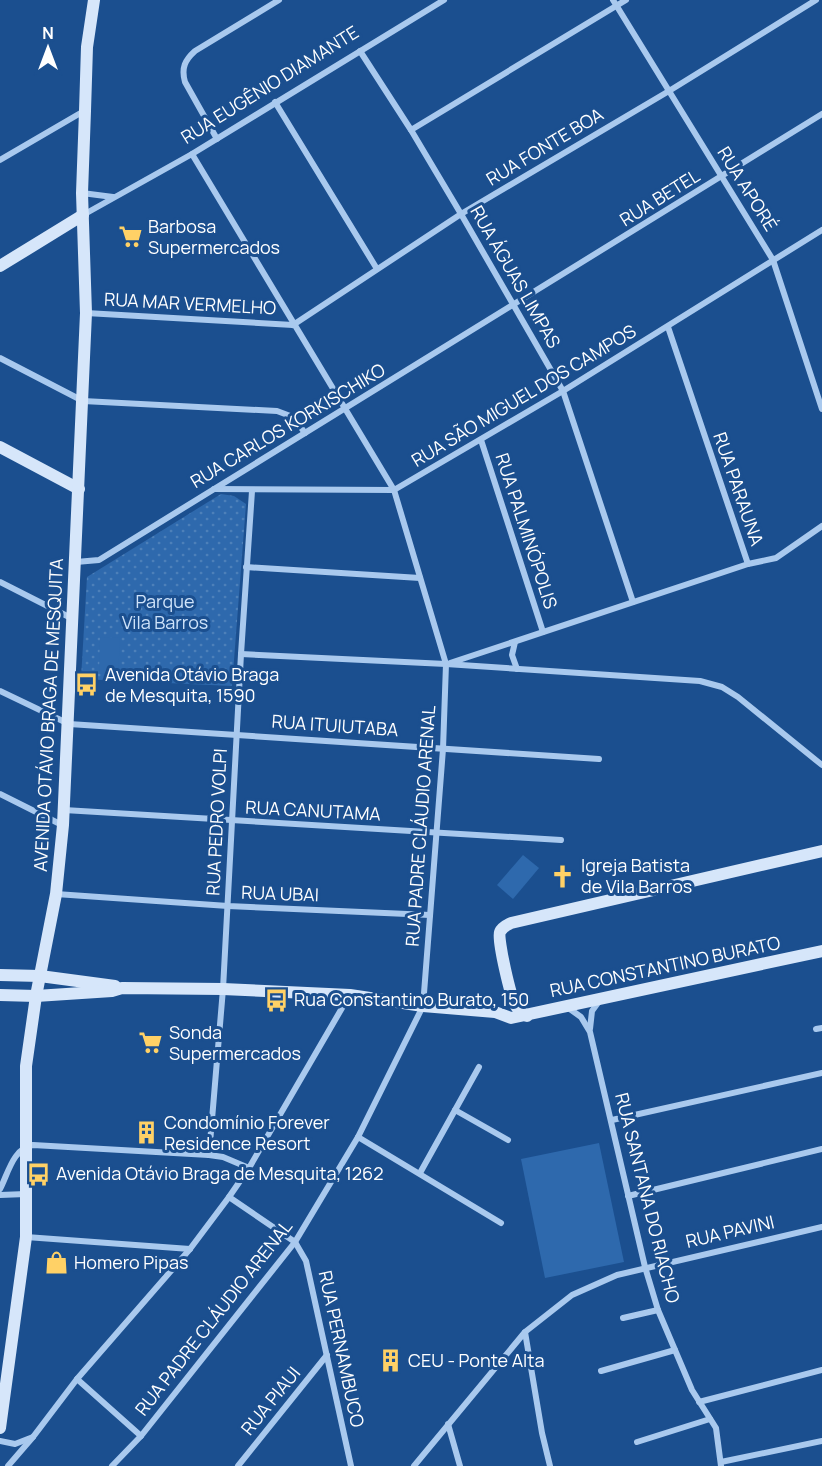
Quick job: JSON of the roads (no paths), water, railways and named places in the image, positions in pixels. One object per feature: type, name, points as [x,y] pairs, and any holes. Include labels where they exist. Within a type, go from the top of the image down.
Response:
[{"type":"street","name":"AVENIDA OTÁVIO BRAGA DE MESQUITA","points":[[0,1428],[26,1237],[24,1086],[36,996],[56,894],[64,810],[86,314],[82,193],[87,47],[94,0]]},
{"type":"street","points":[[217,139],[185,82],[184,63],[195,51],[279,0]]},
{"type":"street","name":"RUA EUGÊNIO DIAMANTE","points":[[0,266],[83,215],[192,154],[444,0]]},
{"type":"street","points":[[411,130],[615,3],[626,0]]},
{"type":"street","name":"RUA FONTE BOA","points":[[293,325],[461,214],[669,92],[816,0]]},
{"type":"street","name":"RUA APORÉ","points":[[615,3],[772,260],[822,409]]},
{"type":"street","name":"RUA ÁGUAS LIMPAS","points":[[360,51],[411,130],[563,391],[633,602]]},
{"type":"street","points":[[275,102],[377,269]]},
{"type":"street","points":[[0,160],[85,111]]},
{"type":"street","name":"RUA BETEL","points":[[514,306],[822,114]]},
{"type":"street","name":"RUA PADRE CLÁUDIO ARENAL","points":[[112,1466],[141,1436],[295,1242],[358,1137],[423,1006],[443,749],[446,664],[394,490],[192,154]]},
{"type":"street","points":[[82,193],[114,197]]},
{"type":"street","name":"RUA SÃO MIGUEL DOS CAMPOS","points":[[213,489],[394,490],[563,391],[822,230]]},
{"type":"street","name":"RUA CARLOS KORKISCHIKO","points":[[76,562],[99,560],[514,306]]},
{"type":"street","name":"RUA MAR VERMELHO","points":[[86,314],[293,325]]},
{"type":"street","name":"RUA PARAUNA","points":[[446,664],[748,564],[668,327]]},
{"type":"street","points":[[0,358],[82,401],[277,411],[293,417],[305,433]]},
{"type":"street","name":"RUA PALMINÓPOLIS","points":[[481,440],[543,632]]},
{"type":"street","points":[[0,447],[80,489]]},
{"type":"street","name":"RUA PEDRO VOLPI","points":[[209,1155],[223,989],[252,491]]},
{"type":"street","points":[[748,564],[776,558],[822,526]]},
{"type":"street","points":[[246,567],[420,578]]},
{"type":"street","points":[[0,582],[73,620]]},
{"type":"street","points":[[516,642],[512,655],[517,669]]},
{"type":"street","points":[[241,654],[446,664],[700,681],[722,687],[738,697],[822,765]]},
{"type":"street","points":[[0,691],[69,724]]},
{"type":"street","name":"RUA ITUIUTABA","points":[[69,724],[599,759]]},
{"type":"street","points":[[0,794],[63,825]]},
{"type":"street","name":"RUA CANUTAMA","points":[[64,810],[561,840]]},
{"type":"street","points":[[527,1016],[516,1007],[499,940],[501,929],[511,923],[822,851]]},
{"type":"street","name":"RUA UBAI","points":[[56,894],[228,906],[430,915]]},
{"type":"street","name":"RUA CONSTANTINO BURATO","points":[[0,995],[36,996],[112,991],[122,988],[223,989],[350,995],[423,1006],[495,1012],[511,1018],[822,951]]},
{"type":"street","name":"RUA CONSTANTINO BURATO","points":[[0,975],[40,976],[111,984],[122,988]]},
{"type":"street","points":[[495,1012],[505,1005],[508,982]]},
{"type":"street","points":[[8,1466],[77,1379],[190,1249],[230,1197],[350,995]]},
{"type":"street","name":"RUA SANTANA DO RIACHO","points":[[600,1000],[590,1015],[590,1032],[645,1267],[658,1310],[675,1350],[699,1402],[716,1428],[721,1464]]},
{"type":"street","name":"RUA SANTANA DO RIACHO","points":[[566,1007],[581,1017],[590,1032]]},
{"type":"street","points":[[420,1173],[479,1067]]},
{"type":"street","points":[[612,1120],[822,1073]]},
{"type":"street","points":[[455,1110],[508,1140]]},
{"type":"street","points":[[358,1137],[501,1223]]},
{"type":"street","points":[[0,1189],[18,1152],[26,1146],[209,1155],[230,1159],[249,1168]]},
{"type":"street","points":[[628,1196],[822,1149]]},
{"type":"street","points":[[0,1195],[26,1194]]},
{"type":"street","points":[[230,1197],[295,1242]]},
{"type":"street","name":"RUA PAVINI","points":[[414,1466],[525,1332],[572,1295],[617,1275],[645,1267],[822,1227]]},
{"type":"street","points":[[26,1237],[190,1249]]},
{"type":"street","name":"RUA PERNAMBUCO","points":[[295,1242],[306,1260],[310,1274],[351,1466]]},
{"type":"street","points":[[623,1318],[658,1310]]},
{"type":"street","points":[[525,1332],[542,1433],[550,1466]]},
{"type":"street","points":[[601,1371],[675,1350]]},
{"type":"street","name":"RUA PIAUI","points":[[238,1466],[327,1355]]},
{"type":"street","points":[[699,1402],[822,1370]]},
{"type":"street","points":[[77,1379],[141,1436]]},
{"type":"street","points":[[637,1442],[710,1419]]},
{"type":"street","points":[[448,1424],[460,1466]]},
{"type":"street","points":[[0,1441],[15,1443],[33,1437]]},
{"type":"street","points":[[721,1464],[822,1441]]},
{"type":"place","name":"Barbosa Supermercados","points":[[130,237]]},
{"type":"place","name":"Avenida Otávio Braga de Mesquita, 1590","points":[[87,685]]},
{"type":"place","name":"Igreja Batista de Vila Barros","points":[[563,876]]},
{"type":"place","name":"Rua Constantino Burato, 150","points":[[276,1000]]},
{"type":"place","name":"Sonda Supermercados","points":[[151,1043]]},
{"type":"place","name":"Condomínio Forever Residence Resort","points":[[146,1133]]},
{"type":"place","name":"Avenida Otávio Braga de Mesquita, 1262","points":[[38,1174]]},
{"type":"place","name":"Homero Pipas","points":[[56,1263]]},
{"type":"place","name":"CEU - Ponte Alta","points":[[390,1361]]},
{"type":"park label","name":"Parque Vila Barros","points":[[165,612]]}]
